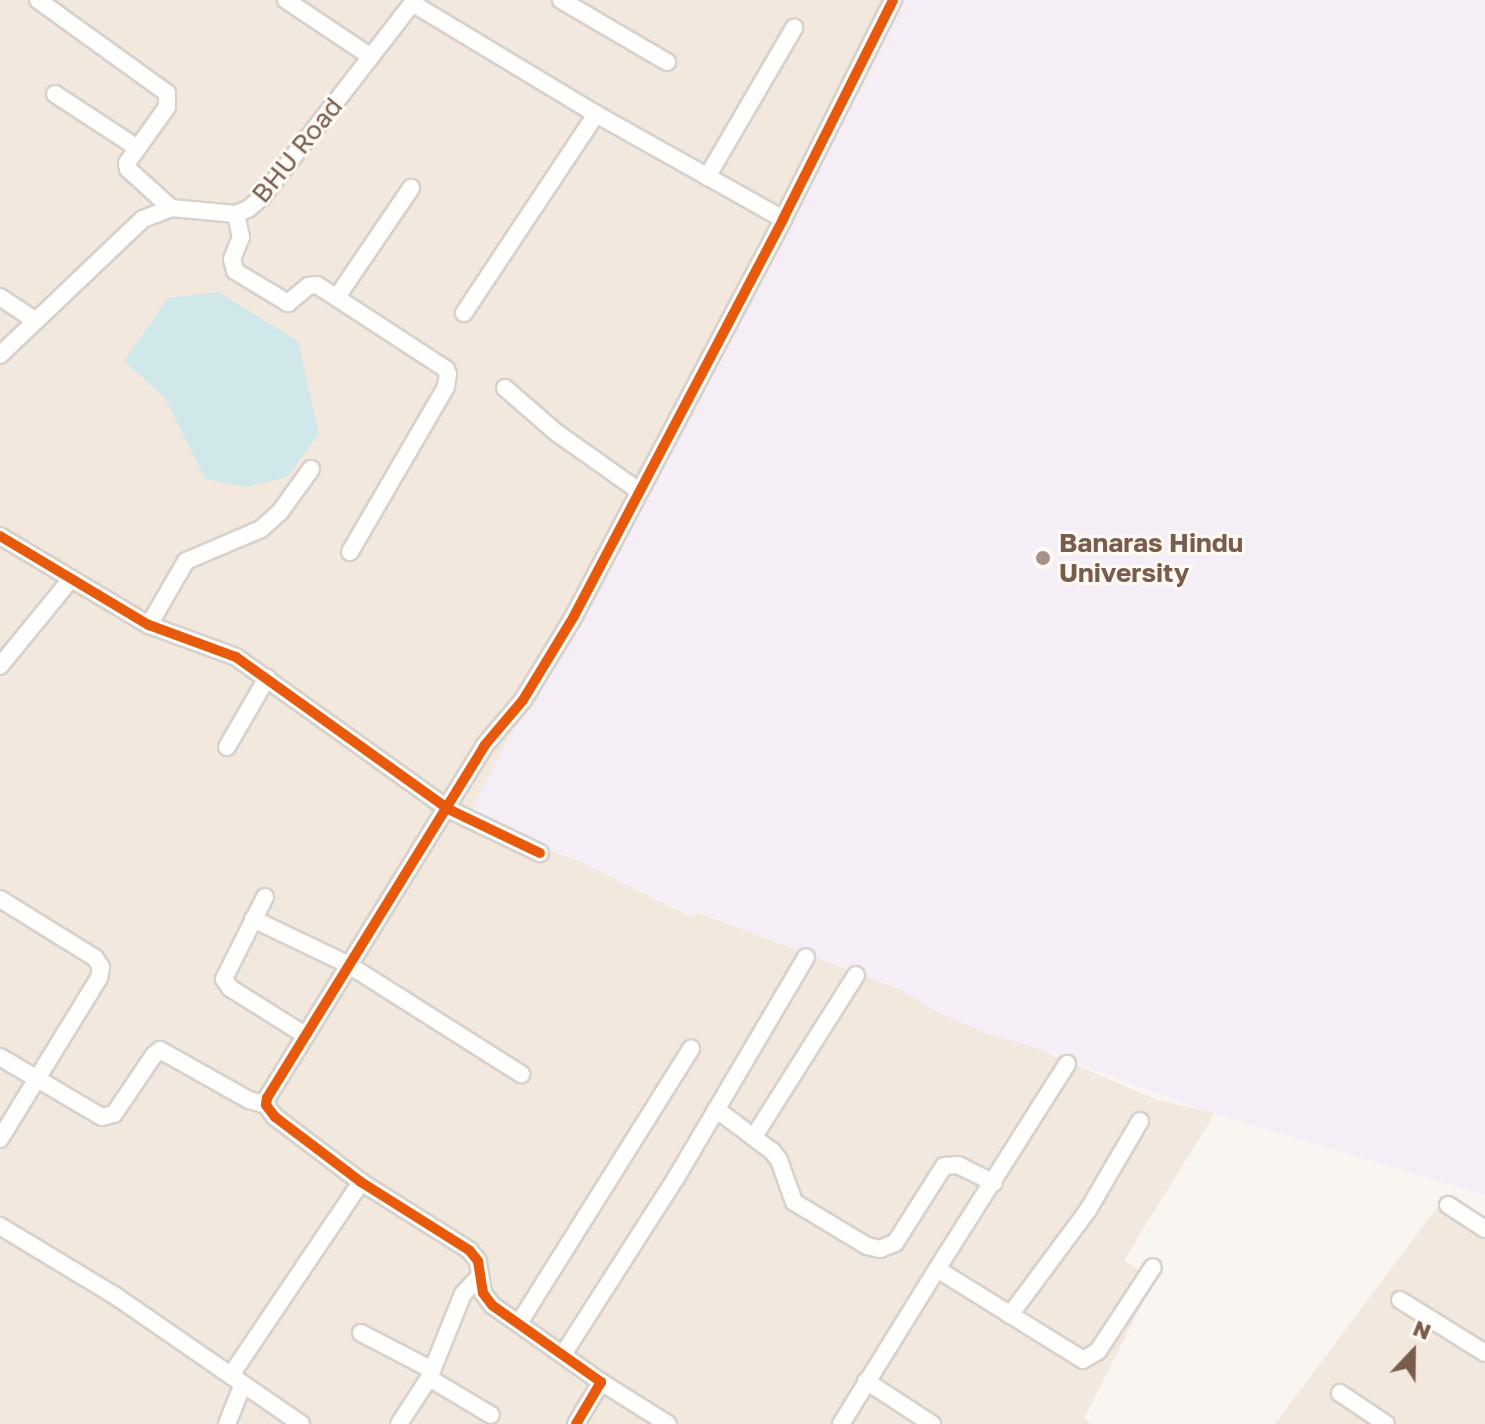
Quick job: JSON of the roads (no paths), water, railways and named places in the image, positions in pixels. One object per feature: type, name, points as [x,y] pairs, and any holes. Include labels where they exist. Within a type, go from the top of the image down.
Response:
[{"type":"street","points":[[0,355],[143,219],[171,208],[128,169],[127,163],[167,107],[167,93],[38,0]]},
{"type":"street","points":[[286,0],[371,57]]},
{"type":"street","points":[[561,0],[667,62]]},
{"type":"street","points":[[266,1105],[270,1091],[448,809],[484,746],[523,700],[550,657],[783,219],[893,0]]},
{"type":"street","points":[[414,2],[596,114],[783,219]]},
{"type":"street","name":"BHU Road","points":[[171,208],[236,214],[262,197],[414,2]]},
{"type":"street","points":[[707,177],[794,28]]},
{"type":"street","points":[[55,94],[136,147]]},
{"type":"street","points":[[464,313],[596,114]]},
{"type":"street","points":[[337,297],[411,188]]},
{"type":"street","points":[[236,214],[241,237],[232,259],[235,271],[282,302],[295,299],[312,284],[337,297],[446,369],[449,380],[350,552]]},
{"type":"street","points":[[0,297],[36,321]]},
{"type":"street","points":[[505,388],[557,433],[639,491]]},
{"type":"street","points":[[149,625],[186,561],[261,529],[280,512],[311,469]]},
{"type":"street","points":[[0,536],[149,625],[224,651],[267,678],[448,809],[540,853]]},
{"type":"street","points":[[0,666],[71,579]]},
{"type":"street","points":[[227,747],[267,678]]},
{"type":"street","points":[[265,897],[224,979],[230,988],[305,1035]]},
{"type":"street","points":[[0,899],[95,958],[101,967],[99,978],[0,1139]]},
{"type":"street","points":[[253,919],[349,965],[521,1074]]},
{"type":"street","points":[[564,1353],[716,1109],[806,957]]},
{"type":"street","points":[[755,1135],[856,975]]},
{"type":"street","points":[[519,1323],[691,1049]]},
{"type":"street","points":[[0,1057],[107,1118],[114,1114],[160,1050],[249,1100],[266,1105],[275,1117],[361,1182],[469,1250],[478,1261],[487,1299],[601,1382],[668,1424]]},
{"type":"street","points":[[841,1424],[1067,1064]]},
{"type":"street","points":[[716,1109],[755,1135],[779,1160],[794,1202],[867,1246],[880,1249],[895,1243],[944,1166],[958,1165],[994,1183]]},
{"type":"street","points":[[1010,1315],[1088,1210],[1140,1121]]},
{"type":"street","points":[[227,1424],[237,1379],[361,1182]]},
{"type":"street","points":[[1448,1205],[1485,1229]]},
{"type":"street","points":[[0,1226],[114,1295],[301,1424]]},
{"type":"street","points":[[937,1269],[1083,1360],[1091,1358],[1153,1267]]},
{"type":"street","points":[[399,1424],[430,1374],[463,1294],[480,1276]]},
{"type":"street","points":[[1400,1300],[1485,1353]]},
{"type":"street","points":[[361,1333],[491,1415]]},
{"type":"street","points":[[866,1381],[932,1424]]},
{"type":"street","points":[[576,1424],[601,1382]]},
{"type":"street","points":[[1340,1393],[1386,1424]]},
{"type":"water","points":[[218,292],[298,341],[319,434],[287,477],[246,487],[205,479],[165,398],[124,361],[168,298]]},
{"type":"place","name":"Banaras Hindu University","points":[[1043,558]]}]
